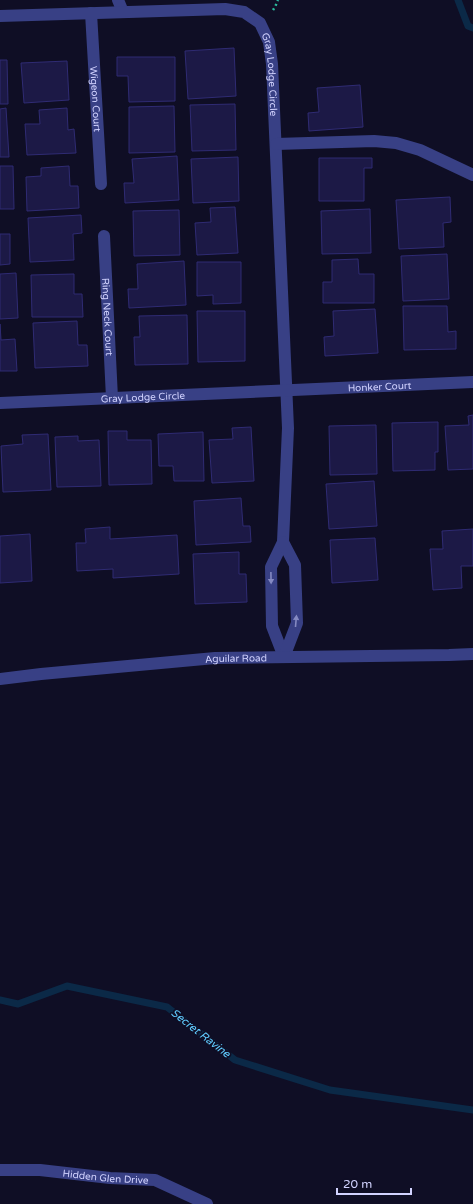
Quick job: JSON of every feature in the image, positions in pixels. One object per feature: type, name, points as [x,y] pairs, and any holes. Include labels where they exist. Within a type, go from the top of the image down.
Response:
[{"type":"street","points":[[118,0],[122,12]]},
{"type":"street","points":[[122,12],[126,0]]},
{"type":"street","name":"Gray Lodge Circle","points":[[0,16],[225,9],[244,12],[260,23],[268,42],[272,64],[276,144],[288,428],[283,542]]},
{"type":"street","name":"Wigeon Court","points":[[91,14],[100,184]]},
{"type":"street","points":[[276,144],[374,141],[396,143],[420,150],[473,174]]},
{"type":"street","name":"Ring Neck Court","points":[[104,236],[112,398]]},
{"type":"street","name":"Honker Court","points":[[286,390],[473,382]]},
{"type":"street","name":"Gray Lodge Circle","points":[[0,402],[286,390]]},
{"type":"street","points":[[283,542],[271,567],[272,626],[284,657]]},
{"type":"street","points":[[283,542],[295,565],[297,623],[284,657]]},
{"type":"street","name":"Aguilar Road","points":[[0,679],[215,658],[473,654]]},
{"type":"street","name":"Hidden Glen Drive","points":[[0,1170],[40,1170],[110,1178],[155,1180],[207,1204]]},
{"type":"building","points":[[234,48],[236,96],[188,99],[185,51]]},
{"type":"building","points":[[117,57],[175,57],[175,101],[129,102],[128,76],[117,76]]},
{"type":"building","points":[[0,60],[7,60],[8,104],[0,104]]},
{"type":"building","points":[[67,61],[69,100],[24,103],[21,63]]},
{"type":"building","points":[[360,85],[363,127],[309,131],[308,113],[319,112],[317,88]]},
{"type":"building","points":[[235,104],[236,150],[192,151],[190,105]]},
{"type":"building","points":[[174,106],[175,152],[129,153],[129,107]]},
{"type":"building","points":[[6,108],[9,157],[0,157],[0,109]]},
{"type":"building","points":[[67,108],[68,130],[74,129],[76,153],[27,155],[25,124],[40,124],[39,110]]},
{"type":"building","points":[[177,156],[179,200],[125,203],[124,183],[134,183],[132,159]]},
{"type":"building","points":[[238,157],[239,201],[193,203],[191,159]]},
{"type":"building","points":[[319,158],[372,158],[372,168],[364,168],[364,201],[319,201]]},
{"type":"building","points":[[0,166],[13,166],[14,209],[0,209]]},
{"type":"building","points":[[69,166],[70,186],[78,186],[79,208],[27,211],[26,177],[41,176],[41,168]]},
{"type":"building","points":[[450,197],[451,222],[443,223],[444,247],[399,249],[396,200]]},
{"type":"building","points":[[235,207],[238,253],[197,255],[195,223],[211,222],[210,208]]},
{"type":"building","points":[[370,209],[371,253],[322,254],[321,211]]},
{"type":"building","points":[[179,210],[180,255],[134,256],[133,211]]},
{"type":"building","points":[[81,215],[82,233],[73,234],[74,260],[30,262],[28,218]]},
{"type":"building","points":[[0,234],[10,234],[10,264],[0,265]]},
{"type":"building","points":[[447,254],[449,299],[403,301],[401,256]]},
{"type":"building","points":[[358,259],[359,274],[374,274],[374,303],[323,303],[323,282],[332,282],[332,260]]},
{"type":"building","points":[[184,261],[186,305],[129,308],[128,289],[138,289],[137,264]]},
{"type":"building","points":[[197,262],[241,262],[241,303],[213,304],[213,295],[197,296]]},
{"type":"building","points":[[16,273],[18,318],[0,319],[0,274]]},
{"type":"building","points":[[74,274],[74,294],[82,294],[83,317],[32,317],[31,275]]},
{"type":"building","points":[[403,306],[447,306],[448,332],[456,331],[456,349],[404,350]]},
{"type":"building","points":[[375,309],[378,353],[325,356],[324,337],[334,336],[333,311]]},
{"type":"building","points":[[197,311],[245,311],[245,361],[198,362]]},
{"type":"building","points":[[187,315],[188,364],[135,365],[134,337],[140,337],[139,316]]},
{"type":"building","points":[[77,321],[78,345],[87,345],[88,366],[35,368],[33,323]]},
{"type":"building","points":[[0,324],[1,340],[15,339],[17,371],[0,371]]},
{"type":"building","points":[[473,415],[473,469],[448,470],[445,426],[469,425],[468,416]]},
{"type":"building","points":[[438,422],[438,452],[435,452],[435,470],[393,471],[392,423]]},
{"type":"building","points":[[376,425],[377,474],[330,475],[329,426]]},
{"type":"building","points":[[251,427],[254,481],[212,483],[209,440],[233,439],[232,428]]},
{"type":"building","points":[[108,431],[127,431],[127,440],[151,440],[152,484],[109,485]]},
{"type":"building","points":[[203,432],[204,481],[174,481],[173,466],[159,466],[158,434]]},
{"type":"building","points":[[48,434],[51,490],[3,492],[1,446],[23,444],[22,435]]},
{"type":"building","points":[[78,436],[78,441],[99,440],[101,486],[57,487],[55,437]]},
{"type":"building","points":[[374,481],[377,526],[329,529],[326,484]]},
{"type":"building","points":[[241,498],[243,526],[250,526],[251,542],[196,545],[194,501]]},
{"type":"building","points":[[110,527],[110,539],[177,535],[179,574],[113,578],[113,569],[77,571],[76,543],[86,543],[85,529]]},
{"type":"building","points":[[473,529],[473,566],[461,566],[462,588],[433,590],[430,549],[443,549],[442,531]]},
{"type":"building","points":[[30,534],[32,581],[0,583],[0,536]]},
{"type":"building","points":[[375,538],[378,580],[332,583],[330,540]]},
{"type":"building","points":[[239,552],[239,574],[246,574],[247,602],[195,604],[193,554]]},
{"type":"waterway","points":[[458,0],[468,26],[473,28]]},
{"type":"waterway","name":"Secret Ravine","points":[[0,1000],[18,1004],[67,986],[167,1007],[235,1060],[330,1090],[473,1110]]}]
